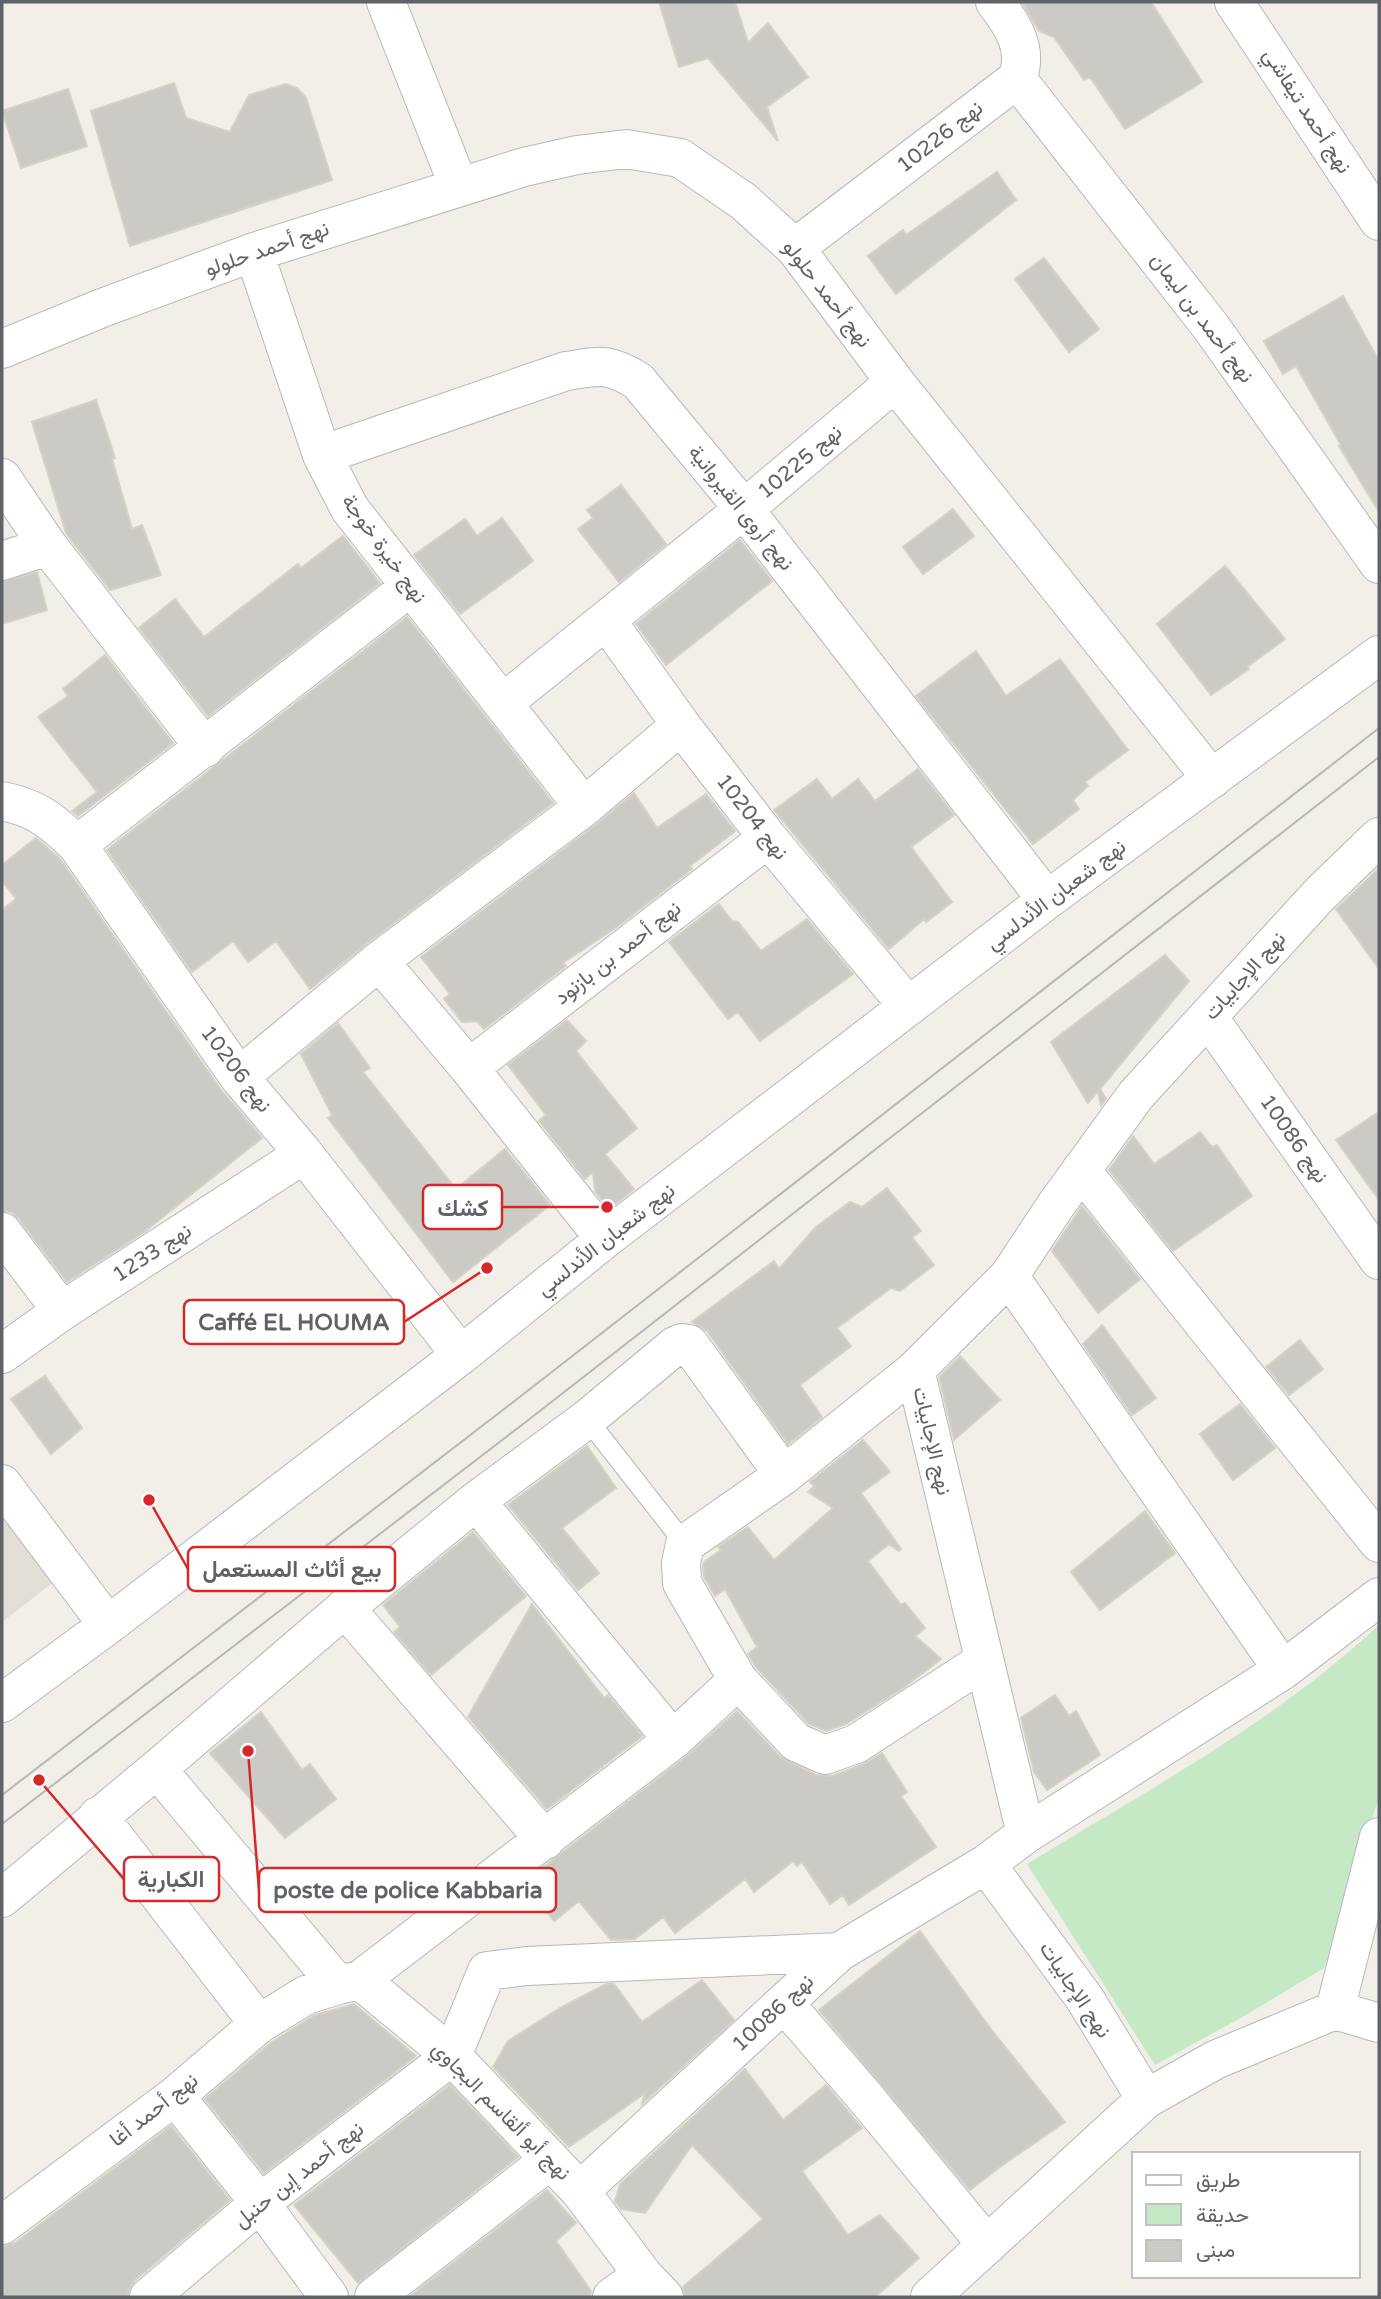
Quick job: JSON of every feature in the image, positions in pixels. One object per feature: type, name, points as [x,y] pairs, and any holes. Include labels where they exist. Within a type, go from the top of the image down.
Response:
[{"type":"street","points":[[386,2],[459,187]]},
{"type":"street","points":[[995,2],[1020,42],[1022,68],[1017,79]]},
{"type":"street","name":"نهج أحمد تيفاشي","points":[[1234,2],[1379,221]]},
{"type":"street","name":"نهج 10226","points":[[795,248],[1017,79]]},
{"type":"street","name":"نهج أحمد بن ليمان","points":[[1017,79],[1211,327],[1379,564]]},
{"type":"street","name":"نهج أحمد حلولو","points":[[2,349],[102,308],[254,252],[524,167],[577,155],[626,149],[681,158],[743,201],[795,248],[895,382],[1212,779]]},
{"type":"street","name":"نهج خيرة خوجة","points":[[254,252],[322,455],[350,509],[584,807]]},
{"type":"street","name":"نهج أروى القيروانية","points":[[322,455],[566,371],[596,367],[616,368],[638,382],[744,509],[1047,900]]},
{"type":"street","name":"نهج 10225","points":[[503,703],[744,509],[895,382]]},
{"type":"street","points":[[2,478],[48,546],[205,748]]},
{"type":"street","points":[[2,561],[48,546]]},
{"type":"street","points":[[77,845],[410,587]]},
{"type":"street","name":"نهج 10204","points":[[606,620],[681,725],[768,838],[908,1006]]},
{"type":"street","name":"نهج شعبان الأندلسي","points":[[2,1703],[460,1355],[605,1239],[1047,900],[1379,655]]},
{"type":"street","points":[[239,1077],[379,961],[584,807],[681,725]]},
{"type":"street","name":"نهج 10206","points":[[2,801],[23,805],[51,819],[77,845],[239,1077],[304,1154],[460,1355]]},
{"type":"street","name":"نهج الإجابيات","points":[[1026,1835],[915,1370],[1009,1276],[1136,1095],[1320,894],[1379,836]]},
{"type":"street","name":"نهج أحمد بن بازنود","points":[[469,1068],[768,838]]},
{"type":"street","points":[[379,961],[469,1068],[605,1239]]},
{"type":"street","name":"نهج 10086","points":[[1208,1017],[1379,1260]]},
{"type":"street","name":"نهج 1233","points":[[2,1354],[62,1311],[304,1154]]},
{"type":"street","points":[[1081,1170],[1379,1543]]},
{"type":"street","points":[[2,1232],[62,1311]]},
{"type":"street","points":[[1009,1276],[1283,1670]]},
{"type":"street","points":[[2,1898],[345,1608],[476,1501],[587,1419],[675,1346],[689,1344],[784,1475]]},
{"type":"street","points":[[915,1370],[784,1475],[685,1544],[681,1563],[682,1583],[738,1680],[796,1742],[825,1755],[856,1744],[984,1661]]},
{"type":"street","points":[[2,1484],[108,1625]]},
{"type":"street","points":[[476,1501],[673,1740]]},
{"type":"street","points":[[986,1864],[1026,1835],[1283,1670],[1379,1597]]},
{"type":"street","points":[[345,1608],[545,1840]]},
{"type":"street","name":"نهج أحمد أغا","points":[[2,2225],[175,2096],[260,2024],[335,1987],[545,1840],[673,1740],[738,1680]]},
{"type":"street","name":"نهج أبو ألقاسم البجاوي","points":[[157,1769],[335,1987],[452,2056],[580,2191],[654,2286]]},
{"type":"street","points":[[98,1816],[260,2024]]},
{"type":"street","points":[[1335,2010],[1379,1837]]},
{"type":"street","name":"نهج الإجابيات","points":[[986,1864],[1084,1999],[1146,2099]]},
{"type":"street","name":"نهج 10086","points":[[580,2191],[839,1952],[986,1864]]},
{"type":"street","points":[[452,2056],[487,1971],[527,1966],[839,1952]]},
{"type":"street","points":[[784,2003],[987,2245]]},
{"type":"street","points":[[930,2297],[1146,2099],[1215,2060],[1335,2010],[1379,2023]]},
{"type":"street","name":"نهج أحمد إبن حنبل","points":[[149,2297],[261,2203],[452,2056]]},
{"type":"street","points":[[175,2096],[261,2203],[329,2297]]},
{"type":"street","points":[[374,2297],[550,2160]]},
{"type":"street","points":[[612,2297],[654,2286]]},
{"type":"lane","points":[[587,1419],[685,1544]]},
{"type":"shaded area","points":[[2,1501],[60,1577],[2,1622]]},
{"type":"green space","points":[[1379,1625],[1379,1797],[1324,1968],[1155,2065],[1027,1864],[1254,1724],[1339,1660]]},
{"type":"building","points":[[659,2],[735,2],[748,43],[768,23],[808,77],[767,107],[778,141],[708,58],[679,67]]},
{"type":"building","points":[[1022,2],[1151,2],[1202,82],[1125,129],[1090,77],[1084,80],[1054,37],[1039,31]]},
{"type":"building","points":[[174,83],[186,118],[230,132],[249,95],[286,84],[297,88],[306,98],[332,180],[130,246],[91,111]]},
{"type":"building","points":[[68,89],[87,146],[21,168],[2,111]]},
{"type":"building","points":[[997,172],[1016,200],[896,294],[868,256],[903,230],[906,235]]},
{"type":"building","points":[[1044,258],[1099,329],[1069,352],[1015,279]]},
{"type":"building","points":[[1343,296],[1379,361],[1379,512],[1339,446],[1341,445],[1296,366],[1283,374],[1264,341]]},
{"type":"building","points":[[96,400],[115,458],[112,459],[132,529],[142,525],[161,575],[110,590],[66,533],[32,422]]},
{"type":"building","points":[[621,485],[666,544],[619,582],[578,529],[593,518],[587,510]]},
{"type":"building","points":[[953,509],[974,536],[923,574],[903,547]]},
{"type":"building","points":[[502,518],[533,561],[460,614],[414,555],[465,519],[477,536]]},
{"type":"building","points":[[343,536],[380,583],[208,716],[139,628],[175,599],[204,637],[298,564],[301,568]]},
{"type":"building","points":[[740,540],[772,581],[666,665],[636,624]]},
{"type":"building","points":[[1225,566],[1285,639],[1247,667],[1249,669],[1211,695],[1157,624]]},
{"type":"building","points":[[37,572],[47,610],[2,624],[2,582]]},
{"type":"building","points":[[407,617],[553,803],[310,989],[276,941],[248,962],[233,941],[192,972],[107,850]]},
{"type":"building","points":[[976,651],[1006,696],[1060,659],[1128,750],[1085,782],[1088,786],[1073,800],[1079,809],[1033,844],[916,696]]},
{"type":"building","points":[[105,655],[173,743],[78,816],[72,811],[97,792],[38,717],[68,696],[63,689]]},
{"type":"building","points":[[918,769],[954,815],[911,847],[952,902],[926,922],[924,919],[889,949],[774,810],[817,779],[832,799],[858,779],[875,801]]},
{"type":"building","points":[[634,793],[657,828],[706,794],[735,831],[690,866],[692,869],[618,926],[563,963],[566,966],[484,1029],[477,1021],[462,1022],[444,999],[450,994],[421,957]]},
{"type":"building","points":[[36,838],[60,859],[221,1090],[262,1138],[144,1232],[67,1282],[19,1219],[11,1212],[2,1211],[2,910],[16,899],[2,881],[2,865]]},
{"type":"building","points":[[1379,868],[1379,969],[1336,909]]},
{"type":"building","points":[[719,904],[732,921],[738,922],[761,951],[807,919],[853,974],[760,1041],[738,1012],[728,1019],[669,942]]},
{"type":"building","points":[[1165,955],[1189,981],[1100,1089],[1106,1099],[1101,1106],[1098,1091],[1088,1103],[1051,1042]]},
{"type":"building","points":[[567,1020],[586,1041],[576,1051],[637,1128],[605,1154],[634,1189],[609,1209],[595,1191],[593,1172],[585,1179],[539,1121],[546,1115],[508,1065]]},
{"type":"building","points":[[338,1023],[370,1068],[363,1072],[456,1189],[505,1149],[550,1205],[453,1282],[328,1118],[332,1115],[301,1054]]},
{"type":"building","points":[[1379,1112],[1379,1200],[1336,1140]]},
{"type":"building","points":[[1200,1132],[1212,1147],[1217,1145],[1252,1196],[1173,1251],[1109,1170],[1133,1136],[1154,1164]]},
{"type":"building","points":[[887,1188],[921,1231],[912,1237],[934,1265],[900,1291],[891,1288],[837,1328],[851,1346],[800,1385],[822,1417],[788,1444],[707,1331],[692,1322],[774,1261],[779,1269],[816,1227],[850,1202],[862,1207]]},
{"type":"building","points":[[1082,1206],[1140,1279],[1098,1313],[1052,1251]]},
{"type":"building","points":[[1102,1325],[1156,1398],[1132,1415],[1083,1344]]},
{"type":"building","points":[[1300,1340],[1323,1369],[1289,1395],[1266,1367]]},
{"type":"building","points":[[960,1356],[1000,1400],[954,1440],[939,1377]]},
{"type":"building","points":[[45,1376],[82,1428],[51,1454],[11,1399]]},
{"type":"building","points":[[1240,1404],[1275,1448],[1233,1480],[1200,1434]]},
{"type":"building","points":[[863,1440],[890,1472],[861,1493],[901,1549],[899,1551],[889,1544],[868,1561],[901,1605],[905,1603],[925,1628],[915,1636],[941,1659],[903,1688],[846,1724],[826,1731],[809,1724],[756,1667],[748,1654],[757,1647],[725,1589],[715,1596],[704,1577],[703,1565],[721,1550],[718,1547],[748,1527],[774,1560],[833,1508],[808,1492],[815,1486],[810,1482]]},
{"type":"building","points":[[587,1446],[616,1488],[562,1528],[599,1573],[578,1590],[508,1505]]},
{"type":"building","points":[[1145,1511],[1175,1553],[1100,1610],[1071,1572]]},
{"type":"building","points":[[473,1532],[526,1596],[431,1675],[394,1632],[400,1627],[383,1605]]},
{"type":"building","points":[[532,1604],[604,1698],[608,1695],[642,1736],[547,1809],[468,1717]]},
{"type":"building","points":[[1055,1695],[1069,1716],[1076,1711],[1100,1755],[1047,1790],[1034,1772],[1021,1718]]},
{"type":"building","points":[[737,1711],[780,1757],[816,1775],[832,1776],[864,1764],[882,1753],[907,1792],[901,1796],[936,1847],[849,1905],[843,1895],[830,1904],[802,1862],[797,1866],[793,1861],[754,1892],[745,1879],[675,1933],[663,1917],[635,1939],[611,1940],[579,1901],[554,1921],[524,1882],[686,1757]]},
{"type":"building","points":[[261,1712],[302,1770],[310,1764],[336,1799],[285,1838],[210,1753]]},
{"type":"building","points":[[920,1931],[990,2028],[1065,2122],[970,2190],[819,2010]]},
{"type":"building","points":[[702,1980],[734,2020],[642,2104],[645,2093],[569,2147],[493,2067],[508,2041],[560,2008],[606,1984],[614,1984],[642,2022]]},
{"type":"building","points":[[354,2004],[416,2056],[264,2173],[205,2099],[272,2042],[315,2015]]},
{"type":"building","points":[[745,2069],[783,2120],[826,2085],[862,2128],[802,2171],[848,2235],[880,2215],[919,2258],[875,2297],[685,2297],[683,2287],[763,2219],[692,2145],[645,2213],[621,2209],[615,2201],[620,2184]]},
{"type":"building","points":[[450,2085],[518,2157],[358,2283],[294,2205]]},
{"type":"building","points":[[171,2126],[230,2200],[135,2280],[129,2289],[128,2297],[2,2297],[2,2246],[15,2243]]},
{"type":"building","points":[[547,2190],[576,2223],[556,2241],[591,2291],[590,2297],[409,2297]]},
{"type":"tram line","points":[[2,1795],[512,1403],[1379,728]]},
{"type":"tram line","points":[[2,1824],[527,1421],[1379,757]]},
{"type":"place","name":"كشك","points":[[607,1207]]},
{"type":"place","name":"Caffé EL HOUMA","points":[[487,1268]]},
{"type":"place","name":"بيع أثاث المستعمل","points":[[149,1500]]},
{"type":"place","name":"poste de police Kabbaria","points":[[248,1751]]},
{"type":"place","name":"الكبارية","points":[[39,1780]]}]
